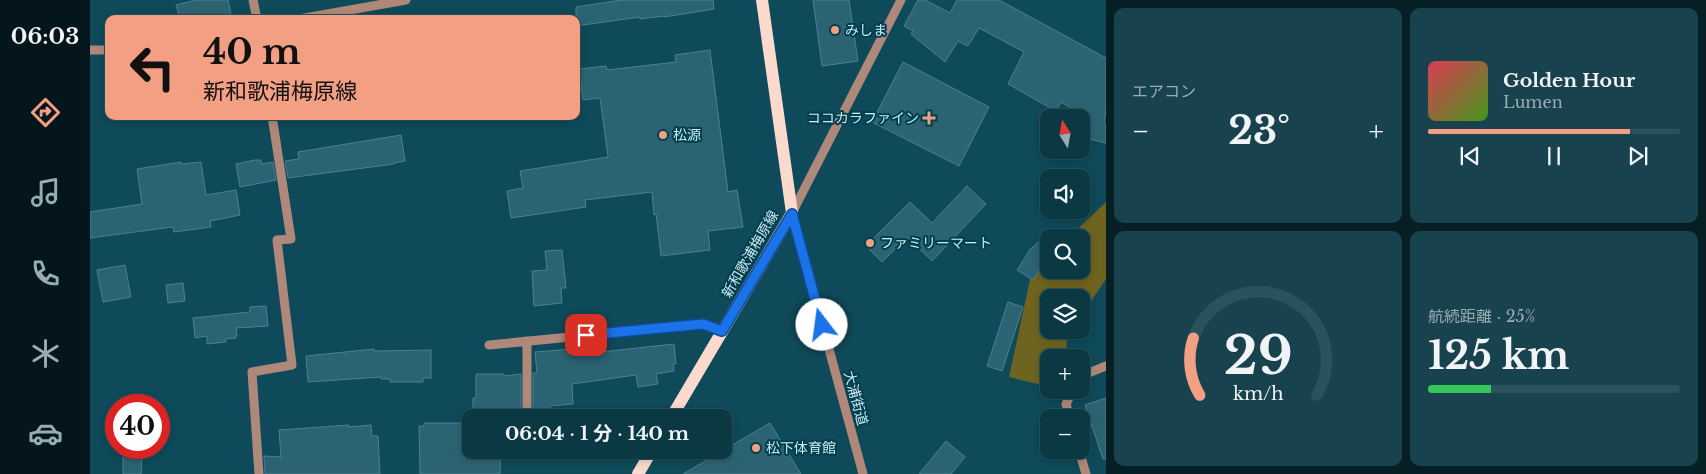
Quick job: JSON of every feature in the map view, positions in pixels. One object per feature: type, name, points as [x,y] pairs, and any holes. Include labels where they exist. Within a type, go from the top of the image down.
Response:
[{"type":"main road","name":"新和歌浦梅原線","points":[[676,409],[792,214],[762,0]]},
{"type":"main road","points":[[638,474],[647,459]]},
{"type":"street","points":[[253,0],[256,15]]},
{"type":"street","points":[[322,15],[406,0]]},
{"type":"street","points":[[792,214],[901,0]]},
{"type":"street","points":[[90,50],[105,50]]},
{"type":"street","points":[[259,474],[252,372],[292,365],[277,240],[292,239],[273,120]]},
{"type":"street","name":"大浦街道","points":[[792,214],[862,474]]},
{"type":"street","points":[[489,345],[703,324],[722,331]]},
{"type":"street","points":[[527,341],[527,409]]},
{"type":"street","points":[[1090,372],[1106,366]]},
{"type":"street","points":[[1082,459],[1086,474]]},
{"type":"shaded area","points":[[1106,202],[1106,279],[1090,303],[1090,289],[1040,289],[1040,339],[1067,339],[1066,349],[1040,349],[1040,385],[1009,377],[1031,275],[1040,266],[1040,279],[1090,279],[1090,229],[1077,229]]},
{"type":"building","points":[[196,0],[228,0],[231,15],[179,15],[176,5]]},
{"type":"building","points":[[621,0],[713,0],[714,9],[664,17],[640,19],[640,17],[580,25],[580,15],[576,15],[576,7]]},
{"type":"building","name":"みしま","points":[[813,0],[849,0],[858,61],[822,66]]},
{"type":"building","points":[[918,0],[925,0],[950,13],[957,0],[999,0],[1106,58],[1106,110],[1104,123],[1106,124],[1106,143],[1090,139],[1090,109],[1072,109],[1061,102],[1057,109],[1052,109],[1008,84],[1024,52],[979,28],[968,46],[958,41],[945,62],[911,34],[913,31],[904,26]]},
{"type":"building","name":"松源","points":[[710,50],[728,192],[737,190],[743,227],[708,231],[710,250],[661,256],[652,192],[585,200],[586,207],[511,218],[507,191],[523,188],[520,171],[608,157],[600,98],[583,100],[580,69],[606,66],[607,70],[676,62],[675,55]]},
{"type":"building","name":"ココカラファイン","points":[[903,62],[989,107],[959,166],[872,122]]},
{"type":"building","points":[[401,135],[405,161],[288,178],[285,161],[299,159],[298,152]]},
{"type":"building","points":[[261,160],[261,164],[273,162],[276,180],[240,187],[236,164]]},
{"type":"building","points":[[181,162],[181,164],[201,162],[206,195],[236,190],[240,215],[210,221],[211,227],[174,232],[173,227],[90,238],[90,212],[142,204],[137,169]]},
{"type":"building","points":[[967,186],[986,204],[932,261],[907,237],[882,262],[866,246],[910,202],[932,223]]},
{"type":"building","points":[[1038,242],[1040,243],[1040,269],[1033,280],[1017,270]]},
{"type":"building","points":[[562,250],[566,288],[561,288],[562,303],[534,306],[532,271],[547,270],[545,251]]},
{"type":"building","points":[[125,265],[131,297],[103,302],[97,270]]},
{"type":"building","points":[[183,283],[185,301],[168,303],[166,285]]},
{"type":"building","points":[[1008,302],[1023,307],[1002,371],[987,366]]},
{"type":"building","points":[[266,306],[268,326],[236,328],[236,338],[225,339],[226,342],[207,344],[207,336],[195,338],[193,318],[250,312],[250,307]]},
{"type":"building","points":[[674,344],[676,364],[673,364],[674,371],[656,374],[658,384],[638,387],[636,375],[572,384],[573,404],[550,406],[550,409],[533,409],[533,373],[537,373],[535,352],[572,349],[573,355]]},
{"type":"building","points":[[374,349],[374,351],[431,350],[431,378],[423,378],[423,382],[390,382],[390,379],[381,379],[381,377],[308,382],[306,356]]},
{"type":"building","points":[[476,374],[504,374],[504,376],[521,374],[521,409],[473,409],[473,398],[476,398]]},
{"type":"building","points":[[1106,398],[1106,459],[1103,459],[1090,420],[1090,409],[1086,409],[1085,405]]},
{"type":"building","points":[[424,423],[462,423],[462,459],[501,459],[500,474],[420,474],[419,426],[424,426]]},
{"type":"building","name":"松下体育館","points":[[770,423],[801,474],[683,474],[709,459],[732,459],[732,445]]},
{"type":"building","points":[[349,425],[349,427],[371,425],[372,436],[378,436],[380,474],[265,474],[264,456],[281,457],[279,430]]},
{"type":"building","points":[[946,441],[965,457],[951,474],[919,474]]},
{"type":"building","points":[[123,459],[142,459],[141,474],[123,474]]},
{"type":"place","name":"みしま","points":[[835,30]]},
{"type":"place","name":"ココカラファイン","points":[[929,118]]},
{"type":"place","name":"松源","points":[[663,135]]},
{"type":"place","name":"ファミリーマート","points":[[870,243]]},
{"type":"place","name":"松下体育館","points":[[756,448]]},
{"type":"route","points":[[586,335],[703,324],[722,331],[792,214],[822,325]]}]
